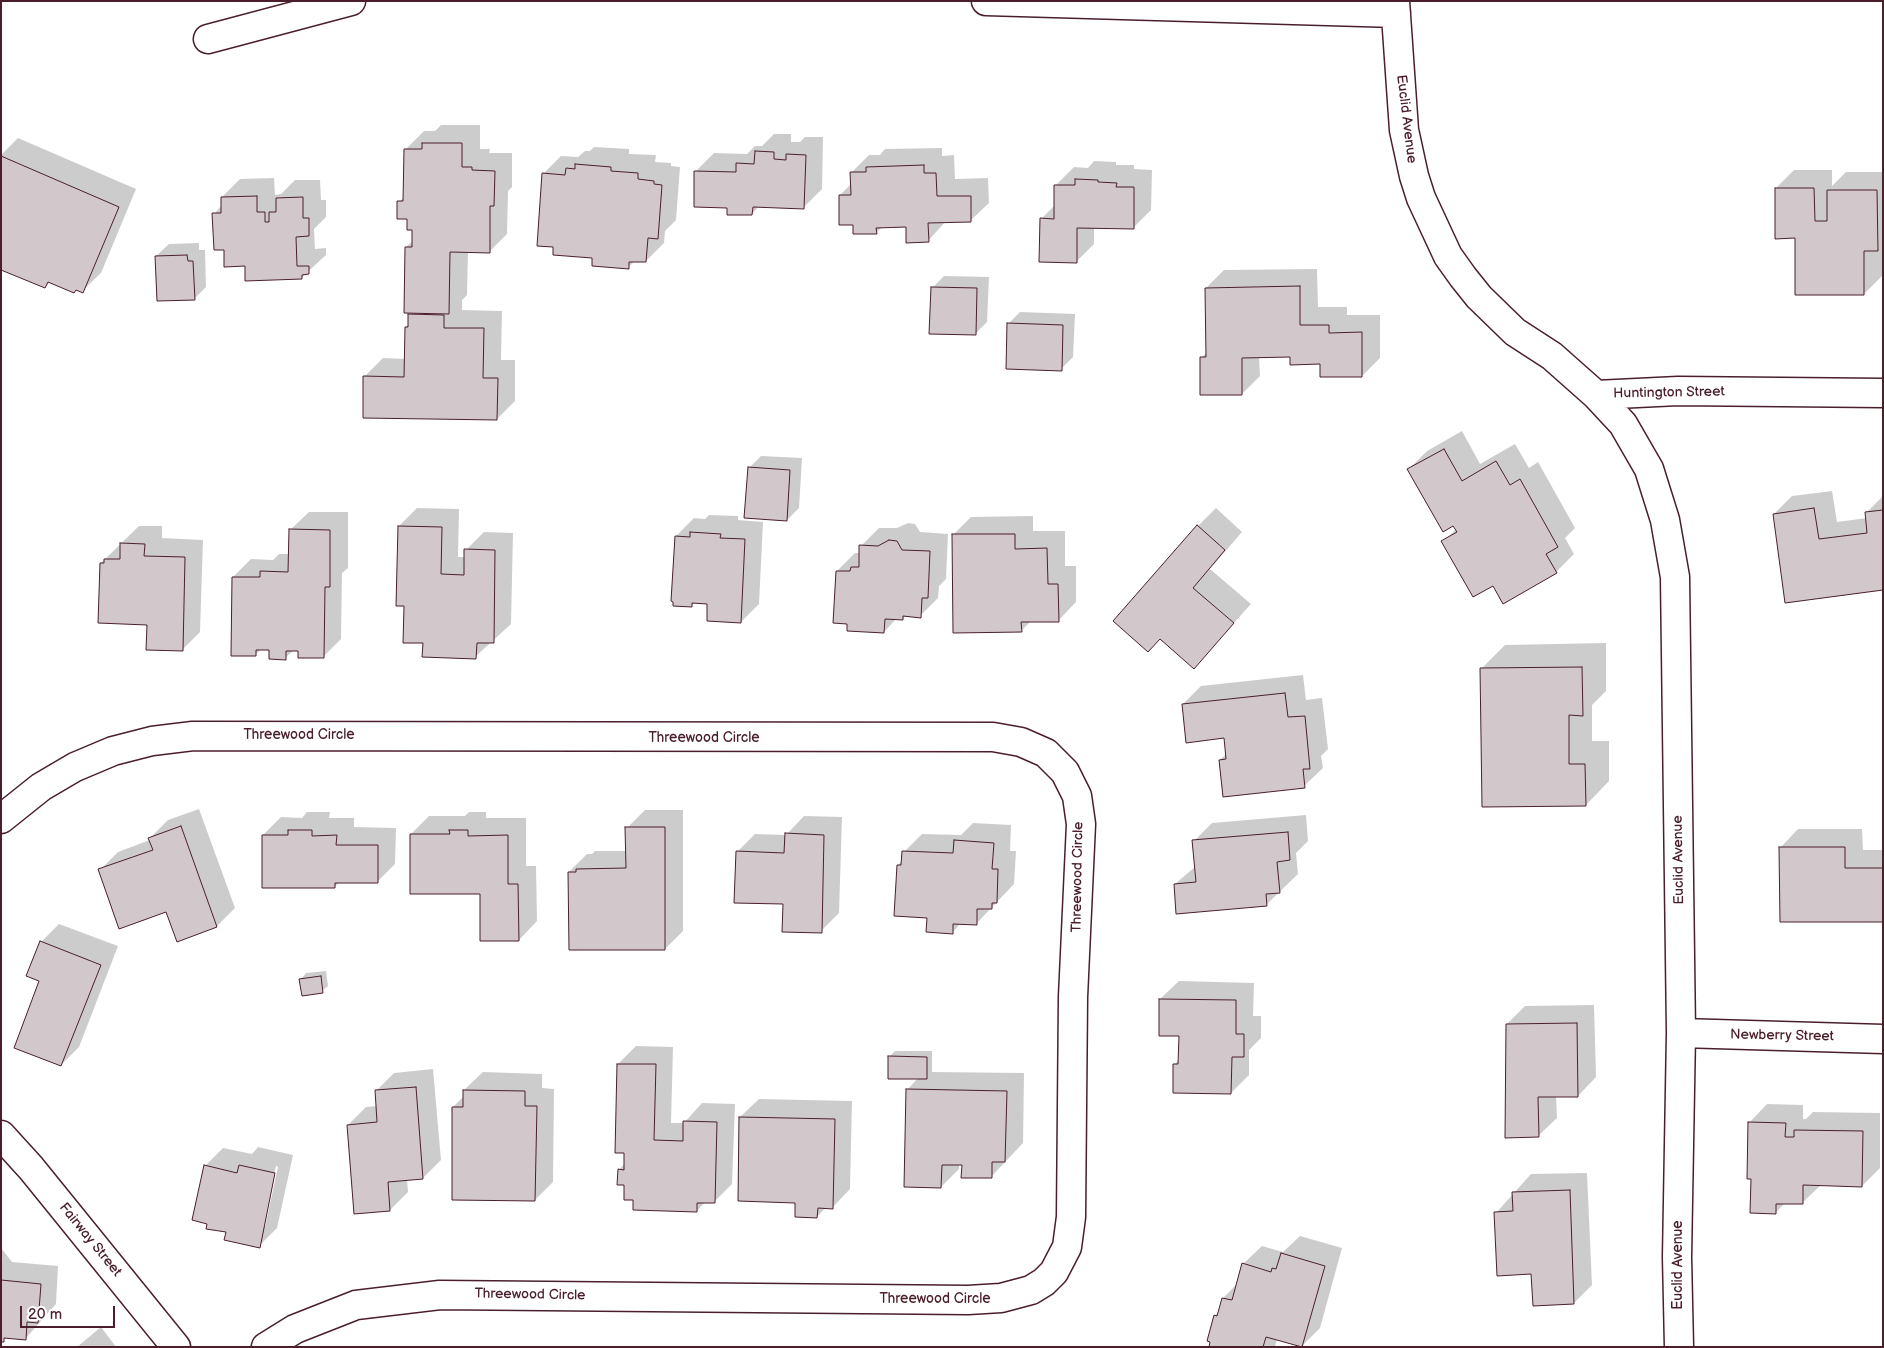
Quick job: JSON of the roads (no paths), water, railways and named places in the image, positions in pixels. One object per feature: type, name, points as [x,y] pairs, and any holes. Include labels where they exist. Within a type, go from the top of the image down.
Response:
[{"type":"street","points":[[208,39],[351,1]]},
{"type":"street","points":[[986,1],[1396,7]]},
{"type":"street","name":"Euclid Avenue","points":[[1396,7],[1404,120],[1409,154],[1429,218],[1450,258]]},
{"type":"street","name":"Huntington Street","points":[[1450,258],[1478,297],[1497,316],[1515,332],[1572,372],[1596,395],[1678,391],[1883,393]]},
{"type":"street","name":"Euclid Avenue","points":[[1596,395],[1623,424],[1649,468],[1666,520],[1675,577],[1682,1033],[1677,1257],[1679,1347]]},
{"type":"street","name":"Threewood Circle","points":[[1,820],[42,787],[75,767],[113,751],[152,741],[193,736],[993,737],[1021,742],[1046,754],[1065,772],[1077,796],[1081,824],[1073,997],[1071,1217],[1067,1247],[1054,1272],[1044,1282],[1031,1290],[1001,1298],[968,1300],[440,1295],[356,1305],[323,1316],[266,1347]]},
{"type":"street","name":"Newberry Street","points":[[1682,1033],[1883,1039]]},
{"type":"street","name":"Fairway Street","points":[[1,1134],[37,1175],[176,1347]]}]
